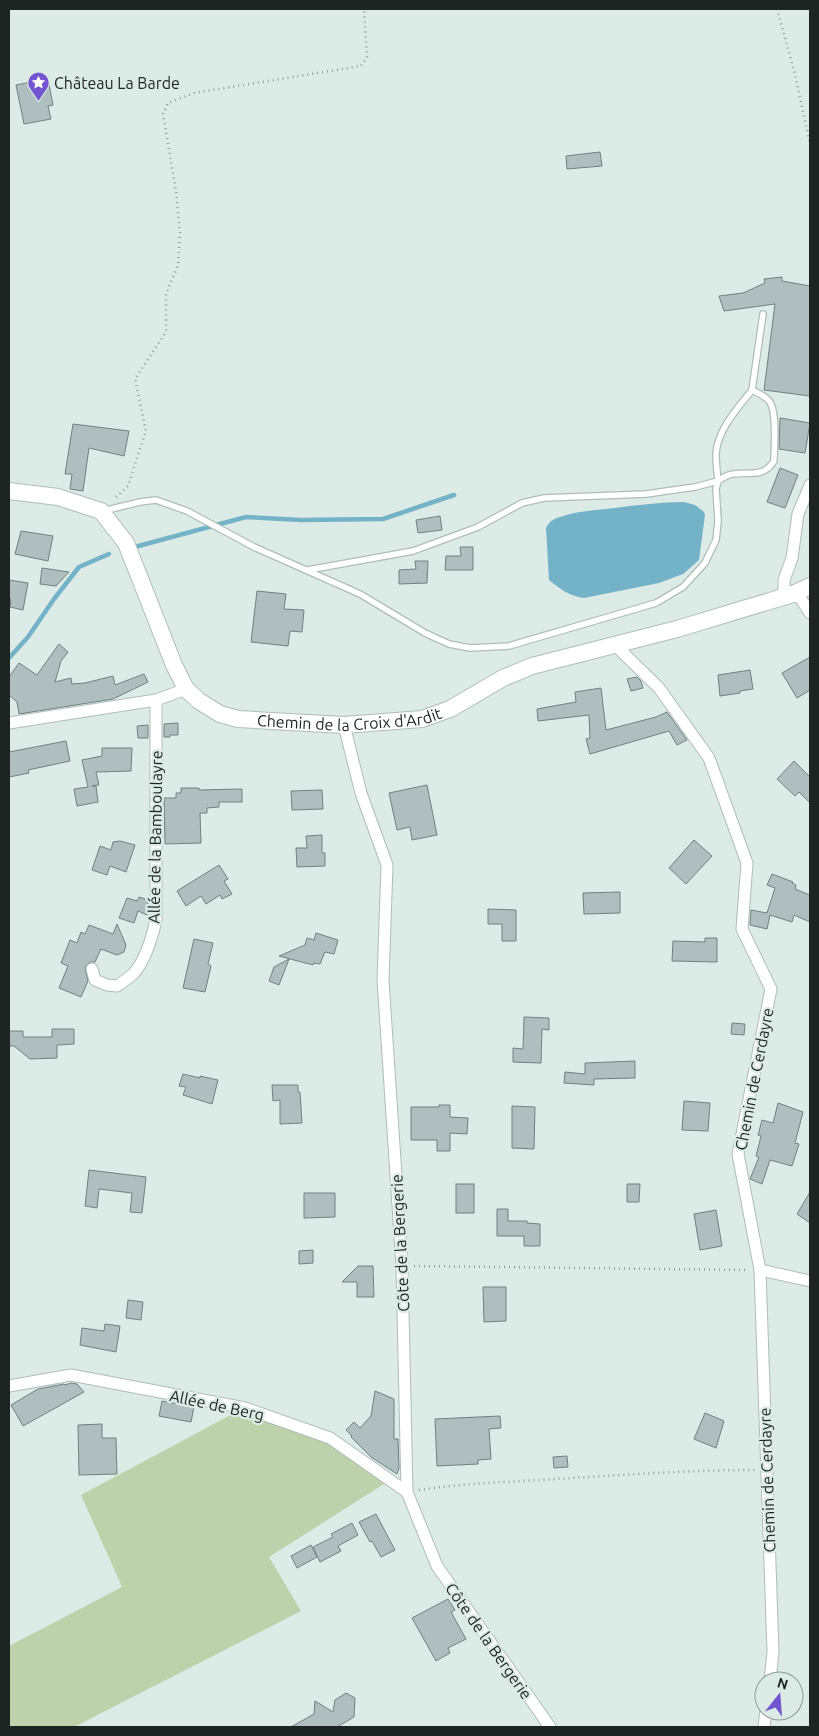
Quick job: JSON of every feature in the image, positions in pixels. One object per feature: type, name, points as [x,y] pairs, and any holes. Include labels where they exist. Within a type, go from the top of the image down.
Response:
[{"type":"street","points":[[810,485],[798,514],[792,558],[784,580],[784,590],[801,600],[810,614]]},
{"type":"street","points":[[9,492],[58,497],[101,511]]},
{"type":"street","name":"Chemin de la Croix d'Ardit","points":[[101,511],[126,542],[174,665],[186,689],[199,701],[220,714],[238,718],[344,725],[422,719],[450,709],[503,678],[532,666],[677,629],[793,594],[810,586]]},
{"type":"street","name":"Chemin de Cerdayre","points":[[614,644],[659,688],[709,758],[747,863],[742,929],[771,989],[738,1154],[760,1270],[773,1652],[771,1671]]},
{"type":"street","points":[[9,723],[156,700],[186,689]]},
{"type":"street","name":"Allée de la Bamboulayre","points":[[92,969],[95,980],[107,985],[117,986],[138,968],[152,937],[156,920],[156,700]]},
{"type":"street","name":"Côte de la Bergerie","points":[[344,725],[361,793],[387,865],[383,980],[402,1266],[407,1492],[437,1566],[550,1727]]},
{"type":"street","points":[[760,1270],[810,1281]]},
{"type":"street","name":"Allée de Berg","points":[[9,1386],[71,1375],[245,1408],[330,1438],[407,1492]]},
{"type":"lane","points":[[101,511],[156,500],[186,511],[254,547],[360,594],[424,633],[449,644],[470,648],[509,646],[656,604],[683,587],[706,563],[716,540],[718,521],[716,453],[720,437],[729,420],[752,390],[764,314]]},
{"type":"lane","points":[[308,570],[413,551],[478,527],[522,504],[544,498],[646,494],[695,487],[718,481],[727,475],[762,473],[774,461],[773,418],[771,403],[762,395],[752,390]]},
{"type":"path","points":[[101,511],[128,486],[146,432],[135,379],[166,332],[166,294],[178,265],[180,233],[176,191],[163,114],[168,103],[194,94],[361,66],[367,58],[364,9]]},
{"type":"path","points":[[776,9],[795,74],[810,144]]},
{"type":"path","points":[[402,1266],[760,1270]]},
{"type":"path","points":[[407,1492],[470,1484],[716,1470],[767,1470]]},
{"type":"green space","points":[[238,1411],[330,1444],[387,1482],[269,1557],[301,1611],[74,1727],[9,1727],[9,1646],[122,1587],[81,1495]]},
{"type":"water","points":[[684,502],[695,505],[705,515],[699,560],[683,574],[659,583],[584,598],[565,592],[549,580],[546,528],[554,520],[586,511]]},
{"type":"building","points":[[48,79],[53,105],[48,106],[51,119],[24,124],[16,85]]},
{"type":"building","points":[[600,152],[602,166],[567,169],[566,156]]},
{"type":"building","points":[[782,277],[782,281],[810,286],[810,396],[764,390],[775,304],[724,311],[719,296],[743,293],[765,283],[764,279]]},
{"type":"building","points":[[780,418],[810,423],[805,453],[779,449]]},
{"type":"building","points":[[73,424],[129,431],[124,456],[89,448],[83,491],[70,489],[72,474],[65,474]]},
{"type":"building","points":[[780,468],[798,475],[785,508],[767,502]]},
{"type":"building","points":[[440,516],[442,530],[418,533],[416,520]]},
{"type":"building","points":[[21,531],[53,536],[48,561],[15,554]]},
{"type":"building","points":[[460,547],[473,547],[473,570],[445,570],[446,556],[461,556]]},
{"type":"building","points":[[415,561],[428,561],[427,583],[399,584],[399,570],[416,569]]},
{"type":"building","points":[[42,568],[69,572],[56,586],[40,584]]},
{"type":"building","points":[[9,580],[28,583],[23,610],[10,607]]},
{"type":"building","points":[[257,591],[286,594],[284,609],[304,610],[302,632],[290,631],[288,646],[251,642]]},
{"type":"building","points":[[59,644],[68,652],[61,661],[55,682],[71,678],[72,684],[85,683],[113,676],[115,685],[144,674],[148,682],[113,699],[19,714],[17,702],[9,695],[9,677],[19,663],[37,675]]},
{"type":"building","points":[[810,657],[810,690],[797,698],[782,673]]},
{"type":"building","points":[[750,670],[753,689],[720,696],[718,675]]},
{"type":"building","points":[[637,677],[641,681],[643,688],[631,691],[627,679]]},
{"type":"building","points":[[601,688],[606,730],[656,717],[667,712],[687,740],[677,745],[669,731],[590,754],[586,739],[590,738],[589,715],[538,721],[537,709],[576,702],[575,692]]},
{"type":"building","points":[[178,723],[178,735],[164,737],[164,724]]},
{"type":"building","points":[[148,725],[148,738],[138,738],[137,726]]},
{"type":"building","points":[[66,741],[70,761],[28,770],[29,773],[9,777],[9,752]]},
{"type":"building","points":[[102,748],[132,748],[131,771],[96,772],[99,785],[92,786],[96,786],[98,802],[77,806],[74,789],[88,787],[82,760],[102,756]]},
{"type":"building","points":[[794,761],[810,777],[810,803],[799,792],[795,796],[777,779]]},
{"type":"building","points":[[427,785],[437,835],[412,840],[410,827],[397,830],[389,793]]},
{"type":"building","points":[[181,788],[199,788],[199,790],[242,789],[242,802],[219,802],[219,807],[207,808],[207,813],[200,813],[201,843],[165,844],[164,798],[176,798],[176,793],[181,793]]},
{"type":"building","points":[[322,790],[323,809],[292,810],[291,791]]},
{"type":"building","points":[[322,835],[322,853],[325,853],[325,866],[297,867],[296,848],[307,848],[306,836]]},
{"type":"building","points":[[694,840],[712,856],[686,884],[669,868]]},
{"type":"building","points":[[120,841],[135,845],[126,872],[110,866],[107,875],[92,870],[100,846],[111,850],[113,842]]},
{"type":"building","points":[[219,865],[228,879],[224,881],[232,894],[222,899],[220,895],[206,904],[201,896],[186,906],[177,891]]},
{"type":"building","points":[[772,874],[793,882],[796,885],[795,889],[810,895],[810,922],[794,915],[792,922],[770,915],[767,929],[750,925],[751,910],[767,913],[775,888],[767,885]]},
{"type":"building","points":[[620,892],[620,913],[584,914],[583,893]]},
{"type":"building","points":[[139,897],[148,900],[147,915],[138,911],[134,923],[119,918],[127,898],[137,901]]},
{"type":"building","points":[[488,909],[516,910],[516,941],[502,941],[502,924],[488,924]]},
{"type":"building","points":[[117,924],[126,945],[124,952],[117,955],[101,949],[95,962],[90,962],[85,967],[88,981],[81,997],[59,988],[68,966],[61,963],[70,940],[77,943],[81,932],[85,934],[89,925],[113,934]]},
{"type":"building","points":[[316,933],[338,940],[334,954],[325,952],[320,964],[314,963],[313,965],[279,956],[305,945],[307,938],[314,940]]},
{"type":"building","points":[[705,938],[717,938],[717,962],[672,961],[673,941],[705,942]]},
{"type":"building","points":[[194,939],[213,943],[208,964],[211,966],[205,992],[183,988]]},
{"type":"building","points":[[289,959],[279,985],[269,981],[274,967]]},
{"type":"building","points":[[524,1017],[549,1018],[549,1030],[542,1029],[541,1063],[513,1062],[513,1048],[523,1049]]},
{"type":"building","points":[[732,1023],[745,1024],[744,1035],[731,1034]]},
{"type":"building","points":[[52,1029],[74,1029],[74,1044],[57,1045],[57,1058],[30,1059],[14,1046],[9,1046],[9,1031],[23,1031],[23,1037],[52,1037]]},
{"type":"building","points":[[635,1061],[635,1078],[594,1079],[594,1085],[564,1083],[565,1072],[585,1074],[585,1063]]},
{"type":"building","points":[[183,1074],[218,1080],[212,1104],[183,1095],[186,1087],[179,1086]]},
{"type":"building","points":[[272,1085],[298,1085],[302,1123],[280,1124],[280,1100],[273,1101]]},
{"type":"building","points":[[684,1101],[710,1103],[708,1131],[682,1130]]},
{"type":"building","points":[[778,1103],[803,1112],[795,1143],[799,1144],[792,1166],[770,1160],[762,1184],[750,1179],[759,1157],[756,1156],[761,1136],[758,1135],[762,1120],[773,1123]]},
{"type":"building","points":[[439,1105],[450,1105],[450,1117],[468,1118],[467,1134],[450,1133],[450,1151],[437,1151],[437,1140],[411,1140],[411,1107],[439,1107]]},
{"type":"building","points":[[512,1106],[535,1107],[534,1149],[512,1148]]},
{"type":"building","points":[[89,1170],[146,1177],[142,1213],[130,1212],[132,1193],[99,1189],[97,1208],[85,1206]]},
{"type":"building","points":[[456,1184],[474,1184],[474,1213],[456,1213]]},
{"type":"building","points":[[627,1184],[640,1184],[639,1202],[627,1202]]},
{"type":"building","points":[[810,1192],[810,1223],[797,1214]]},
{"type":"building","points":[[304,1193],[335,1193],[335,1217],[304,1218]]},
{"type":"building","points":[[497,1209],[508,1209],[508,1221],[527,1221],[527,1223],[540,1224],[540,1246],[524,1246],[524,1236],[497,1236]]},
{"type":"building","points":[[716,1210],[722,1246],[700,1250],[694,1214]]},
{"type":"building","points":[[313,1250],[313,1263],[299,1264],[299,1251]]},
{"type":"building","points":[[358,1266],[373,1266],[374,1297],[357,1297],[357,1282],[342,1282]]},
{"type":"building","points":[[483,1287],[506,1287],[506,1321],[484,1322]]},
{"type":"building","points":[[128,1300],[143,1302],[141,1320],[126,1318]]},
{"type":"building","points":[[105,1324],[120,1326],[116,1352],[80,1345],[82,1328],[104,1331]]},
{"type":"building","points":[[71,1383],[77,1384],[84,1392],[23,1426],[11,1405],[38,1389]]},
{"type":"building","points":[[375,1391],[394,1399],[394,1439],[398,1439],[399,1468],[397,1474],[371,1457],[346,1430],[354,1422],[360,1428],[371,1416]]},
{"type":"building","points":[[162,1401],[194,1407],[191,1422],[159,1416]]},
{"type":"building","points":[[705,1413],[724,1421],[716,1448],[694,1439]]},
{"type":"building","points":[[500,1416],[501,1428],[489,1429],[491,1459],[478,1460],[478,1464],[437,1466],[435,1419]]},
{"type":"building","points":[[102,1424],[102,1438],[116,1438],[117,1474],[79,1475],[78,1425]]},
{"type":"building","points":[[567,1456],[568,1467],[554,1468],[553,1457]]},
{"type":"building","points":[[376,1514],[395,1550],[381,1557],[359,1522]]},
{"type":"building","points":[[352,1523],[358,1535],[338,1546],[341,1551],[320,1562],[313,1547],[333,1537],[331,1534]]},
{"type":"building","points":[[311,1545],[317,1557],[297,1568],[291,1556]]},
{"type":"building","points":[[448,1599],[455,1610],[451,1612],[466,1639],[448,1648],[450,1653],[436,1661],[412,1618]]},
{"type":"building","points":[[346,1693],[355,1698],[354,1717],[337,1727],[291,1727],[314,1714],[315,1701],[333,1712],[335,1700]]},
{"type":"waterway","points":[[131,548],[246,517],[301,520],[383,519],[454,495]]},
{"type":"waterway","points":[[9,658],[28,637],[79,567],[109,554]]},
{"type":"place","name":"Château La Barde","points":[[38,102]]}]
